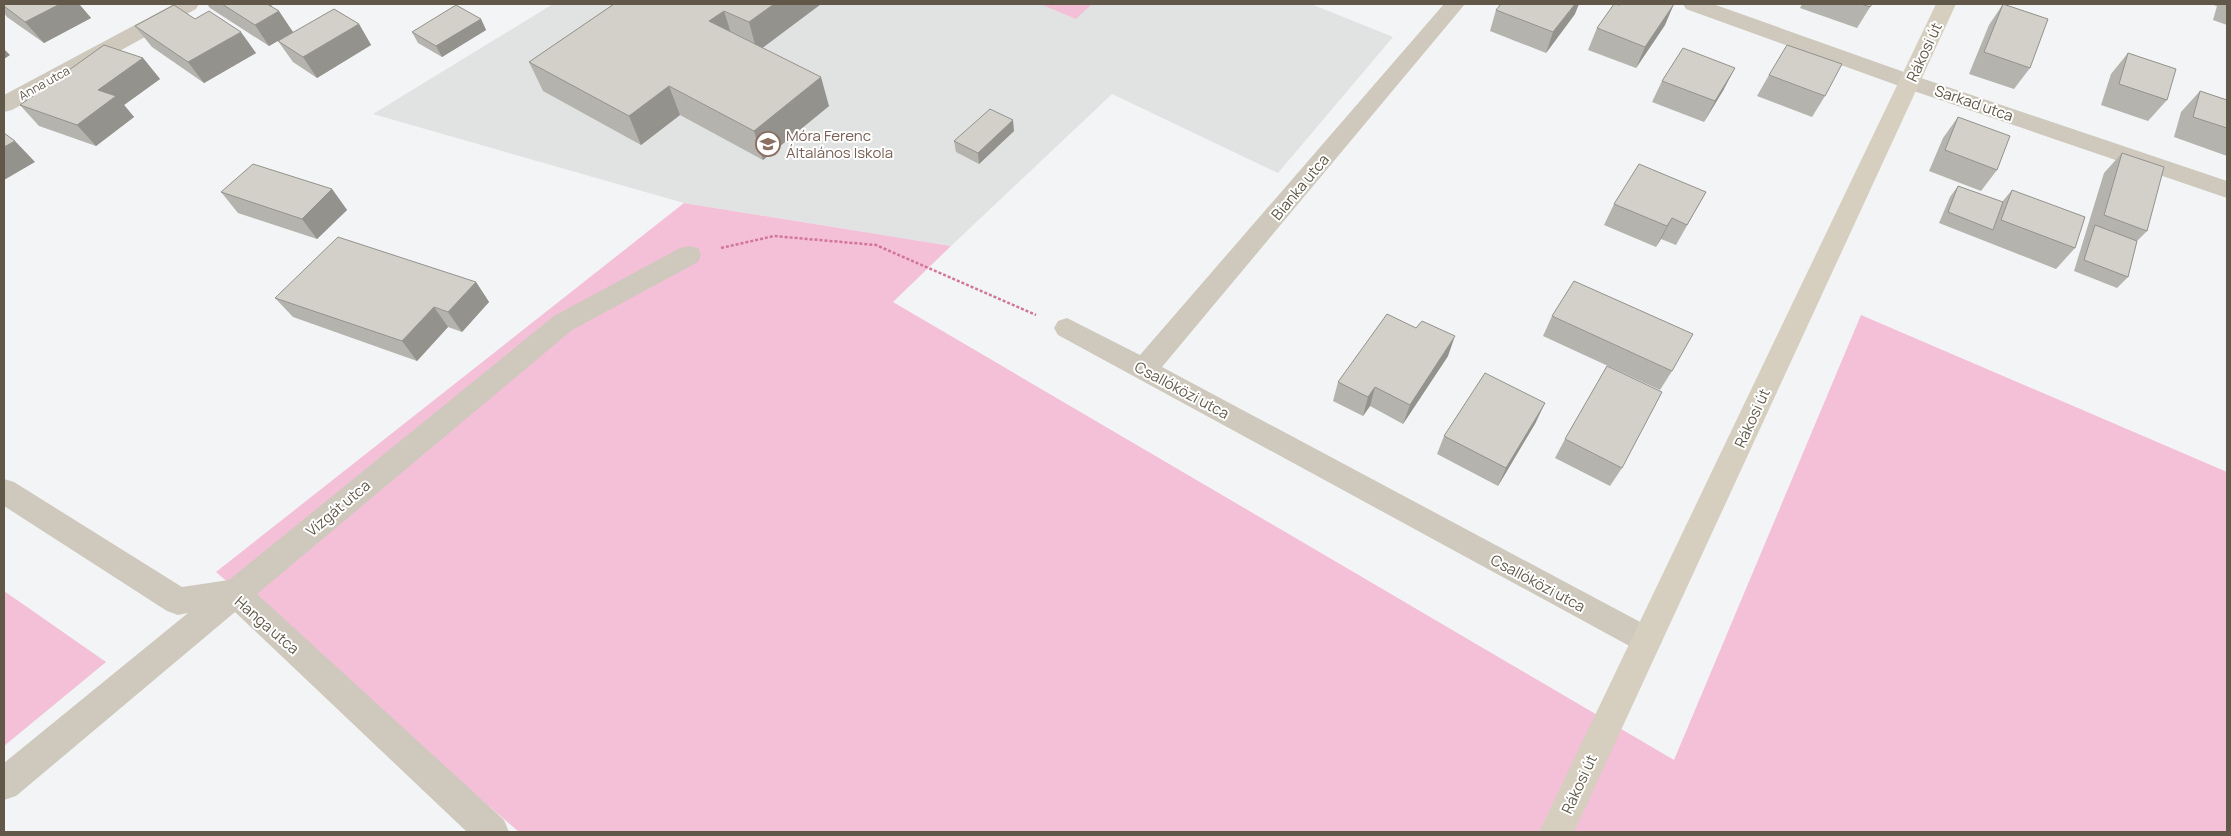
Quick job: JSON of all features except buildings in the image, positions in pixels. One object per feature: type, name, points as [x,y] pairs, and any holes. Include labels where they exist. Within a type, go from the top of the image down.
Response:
[{"type":"main road","name":"Rákosi út","points":[[1556,832],[1946,4]]},
{"type":"street","name":"Anna utca","points":[[4,105],[189,4]]},
{"type":"street","name":"Bianka utca","points":[[1144,370],[1456,4]]},
{"type":"street","name":"Sarkad utca","points":[[1693,4],[1910,82],[2227,190]]},
{"type":"street","name":"Vízgát utca","points":[[4,784],[563,323],[689,255]]},
{"type":"street","name":"Csallóközi utca","points":[[1066,328],[1646,641]]},
{"type":"street","name":"Hanga utca","points":[[4,491],[178,601],[235,594],[492,832]]},
{"type":"path","points":[[689,255],[774,236],[876,245],[1066,328]]},
{"type":"shaded area","name":"Móra Ferenc Általános Iskola","points":[[553,4],[1311,4],[1393,37],[1278,173],[1112,94],[951,246],[684,203],[373,114]]},
{"type":"shaded area","points":[[1040,4],[1092,4],[1076,19]]},
{"type":"shaded area","points":[[684,203],[951,246],[893,302],[1674,760],[1861,315],[2227,472],[2227,832],[519,832],[216,572]]},
{"type":"shaded area","points":[[4,591],[106,662],[4,746]]},
{"type":"place","name":"Móra Ferenc Általános Iskola","points":[[768,144]]}]
